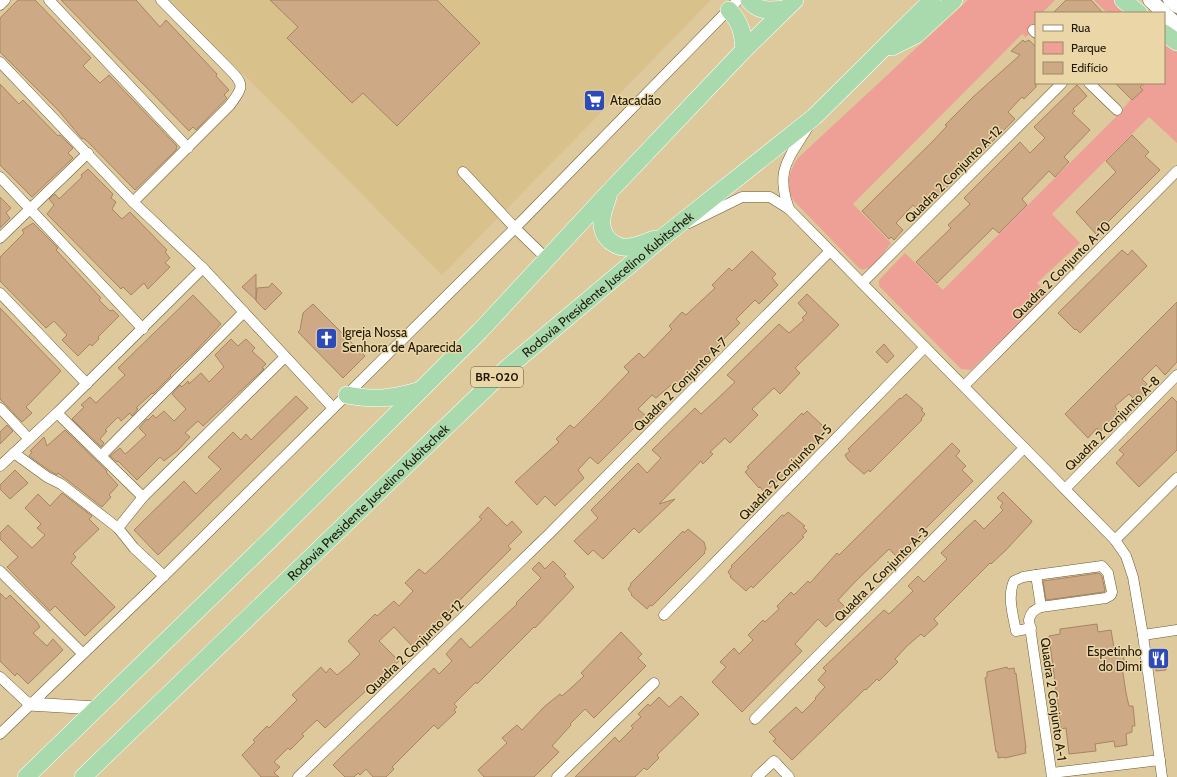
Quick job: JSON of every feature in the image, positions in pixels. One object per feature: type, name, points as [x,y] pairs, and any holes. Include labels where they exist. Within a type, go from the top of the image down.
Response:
[{"type":"highway","points":[[749,0],[758,9],[765,11],[790,5]]},
{"type":"highway","name":"Rodovia Presidente Juscelino Kubitschek","points":[[83,777],[506,369],[663,237],[814,117],[932,0]]},
{"type":"highway","points":[[880,53],[916,35],[954,0]]},
{"type":"highway","points":[[1124,0],[1138,12]]},
{"type":"highway","points":[[734,5],[741,26],[744,50]]},
{"type":"highway","name":"BR-020","points":[[26,777],[480,331],[744,50],[790,5]]},
{"type":"highway","points":[[1165,34],[1177,42]]},
{"type":"highway","points":[[610,191],[602,214],[601,227],[607,238],[613,243],[627,247],[663,237]]},
{"type":"highway","points":[[347,395],[379,400],[397,398],[420,391]]},
{"type":"main road","points":[[1150,0],[1163,12]]},
{"type":"main road","points":[[1170,0],[1177,6]]},
{"type":"main road","points":[[1165,14],[1177,25]]},
{"type":"street","points":[[0,5],[5,0]]},
{"type":"street","points":[[49,0],[188,148]]},
{"type":"street","points":[[134,202],[230,105],[241,89],[241,83],[234,74],[161,0]]},
{"type":"street","points":[[0,734],[29,704],[164,576],[347,395],[515,228],[734,5]]},
{"type":"street","points":[[0,62],[134,202],[203,268],[333,408]]},
{"type":"street","name":"Quadra 2 Conjunto A-12","points":[[862,283],[1061,84]]},
{"type":"street","points":[[1090,84],[1117,110]]},
{"type":"street","points":[[789,209],[782,185],[784,169],[814,117]]},
{"type":"street","points":[[0,238],[88,154]]},
{"type":"street","name":"Quadra 2 Conjunto A-10","points":[[964,386],[1177,171]]},
{"type":"street","points":[[463,172],[515,228],[548,259]]},
{"type":"street","points":[[0,177],[31,208],[143,329]]},
{"type":"street","points":[[663,237],[742,196],[770,197],[789,209],[1115,540],[1126,556],[1133,577],[1143,635],[1162,777]]},
{"type":"street","name":"Quadra 2 Conjunto A-7","points":[[548,535],[830,251]]},
{"type":"street","points":[[0,466],[87,384],[203,268]]},
{"type":"street","points":[[0,293],[87,384]]},
{"type":"street","points":[[101,456],[244,312]]},
{"type":"street","name":"Quadra 2 Conjunto A-5","points":[[664,615],[925,347]]},
{"type":"street","points":[[118,528],[143,497],[285,357]]},
{"type":"street","name":"Quadra 2 Conjunto A-8","points":[[1065,489],[1177,375]]},
{"type":"street","points":[[0,408],[29,439]]},
{"type":"street","points":[[57,413],[143,497]]},
{"type":"street","name":"Quadra 2 Conjunto A-3","points":[[755,719],[1024,448]]},
{"type":"street","points":[[14,453],[47,477],[62,484],[118,528],[134,548],[164,576]]},
{"type":"street","points":[[1115,540],[1177,478]]},
{"type":"street","name":"Quadra 2 Conjunto B-12","points":[[298,777],[548,535]]},
{"type":"street","points":[[1031,628],[1016,631],[1010,589],[1014,581],[1023,577],[1036,575],[1102,566],[1108,573],[1112,592],[1111,595],[1106,598],[1041,607],[1036,575]]},
{"type":"street","points":[[0,570],[82,653]]},
{"type":"street","name":"Quadra 2 Conjunto A-1","points":[[1041,607],[1034,610],[1030,614],[1052,775],[1160,760]]},
{"type":"street","points":[[1143,635],[1177,630]]},
{"type":"street","points":[[0,677],[29,704],[96,708]]},
{"type":"street","points":[[556,777],[654,683]]},
{"type":"street","points":[[757,777],[774,761],[789,777]]},
{"type":"shaded area","points":[[170,0],[711,0],[442,275]]},
{"type":"green space","points":[[968,0],[1055,0],[1043,12],[1035,12],[1035,29],[1026,37],[1022,34],[853,204],[891,243],[869,268],[860,269],[793,200],[789,189],[789,179],[792,168],[798,158]]},
{"type":"green space","points":[[1094,0],[1115,0],[1130,12],[1106,12]]},
{"type":"green space","points":[[1165,42],[1177,52],[1177,143],[1149,117],[1052,214],[1080,243],[1037,283],[1048,294],[971,370],[961,369],[879,286],[879,280],[905,253],[943,290],[1114,119],[1144,84],[1165,84]]},
{"type":"building","points":[[18,0],[35,0],[91,58],[83,66],[100,83],[109,75],[177,146],[176,150],[135,190],[88,142],[83,138],[82,139],[59,111],[0,52],[0,18]]},
{"type":"building","points":[[61,0],[136,0],[160,27],[166,20],[217,74],[216,76],[229,90],[224,95],[227,98],[196,130],[193,127],[189,131]]},
{"type":"building","points":[[270,0],[437,0],[480,43],[397,126],[363,93],[352,103],[287,38],[298,27]]},
{"type":"building","points":[[1066,0],[1091,0],[1102,12],[1054,12]]},
{"type":"building","points":[[1023,40],[1025,42],[1029,40],[1035,46],[1036,87],[1024,99],[1022,97],[1008,112],[1015,119],[921,213],[913,205],[896,223],[903,230],[894,240],[891,237],[889,239],[862,211],[933,141],[947,126],[945,125],[973,97],[1020,55],[1011,51]]},
{"type":"building","points":[[0,84],[19,104],[23,100],[58,136],[60,135],[73,148],[68,153],[73,158],[32,197],[0,165]]},
{"type":"building","points":[[1116,84],[1144,84],[1140,87],[1143,90],[1132,100]]},
{"type":"building","points":[[1077,85],[1087,96],[1073,109],[1075,111],[1072,113],[1090,130],[1064,157],[1069,162],[1055,177],[1049,171],[1022,199],[1027,205],[999,233],[993,228],[937,283],[916,262],[951,228],[948,225],[970,204],[964,198],[1020,142],[1030,153],[1045,138],[1034,127]]},
{"type":"building","points":[[1132,135],[1149,152],[1145,156],[1160,170],[1096,234],[1076,212],[1116,172],[1106,161]]},
{"type":"building","points":[[88,169],[113,194],[111,198],[116,202],[112,209],[122,219],[130,212],[167,250],[165,252],[170,258],[165,263],[170,267],[148,289],[144,283],[131,295],[123,287],[121,289],[47,214],[54,205],[49,199],[55,194],[59,199],[82,177],[81,175]]},
{"type":"building","points":[[0,197],[11,208],[6,213],[10,218],[0,228]]},
{"type":"building","points":[[33,223],[58,248],[56,250],[101,298],[99,300],[110,311],[113,310],[119,316],[98,337],[99,339],[92,346],[90,344],[78,356],[62,340],[67,335],[54,321],[46,328],[0,281],[0,257],[24,233],[22,230]]},
{"type":"building","points":[[1122,250],[1128,255],[1132,250],[1147,266],[1080,333],[1058,313]]},
{"type":"building","points":[[752,251],[776,274],[772,278],[778,285],[759,304],[755,300],[736,319],[740,323],[674,388],[671,385],[656,398],[652,395],[638,409],[646,416],[598,464],[590,457],[578,470],[584,478],[555,506],[545,496],[537,505],[515,482],[559,442],[556,439],[570,425],[574,428],[629,372],[624,367],[639,353],[644,358],[672,329],[669,326],[682,312],[686,315],[715,288],[712,285],[729,268],[732,271]]},
{"type":"building","points":[[256,274],[256,300],[242,287]]},
{"type":"building","points":[[272,283],[282,293],[265,310],[256,301],[257,288],[269,287]]},
{"type":"building","points":[[807,294],[839,325],[795,368],[800,373],[780,394],[774,388],[752,409],[758,415],[730,443],[725,438],[710,452],[713,454],[703,464],[701,461],[659,504],[675,499],[639,533],[634,528],[603,559],[593,550],[588,555],[574,541],[598,518],[591,510],[638,463],[647,473],[661,458],[652,450],[695,408],[701,414],[735,382],[727,375],[779,324],[789,333],[804,320],[802,318],[807,313],[798,303]]},
{"type":"building","points":[[193,295],[221,324],[153,394],[152,393],[136,408],[138,409],[132,416],[130,413],[121,421],[118,417],[105,430],[107,431],[100,439],[104,443],[101,447],[72,419],[84,407],[81,405],[90,397],[96,403],[125,375],[118,368]]},
{"type":"building","points":[[1177,302],[1177,362],[1165,375],[1156,365],[1142,379],[1147,384],[1142,389],[1146,393],[1137,402],[1129,394],[1115,406],[1119,413],[1100,432],[1097,428],[1088,438],[1065,414]]},
{"type":"building","name":"Igreja Nossa Senhora de Aparecida","points":[[313,304],[365,356],[343,378],[298,332],[300,330],[303,313]]},
{"type":"building","points":[[0,308],[61,371],[26,407],[32,413],[22,422],[0,399]]},
{"type":"building","points":[[231,339],[238,346],[246,339],[255,348],[252,351],[266,364],[262,368],[264,369],[203,426],[198,421],[185,433],[190,437],[178,450],[164,461],[160,457],[137,480],[118,461],[117,462],[110,456],[120,448],[125,454],[146,435],[139,428],[153,415],[156,418],[164,411],[174,421],[186,409],[172,394],[180,385],[182,387],[188,381],[189,384],[201,373],[209,382],[224,367],[215,355]]},
{"type":"building","points":[[884,344],[894,356],[887,363],[876,352]]},
{"type":"building","points":[[906,394],[923,409],[921,410],[925,414],[921,419],[922,420],[870,472],[869,470],[864,474],[848,460],[845,455],[850,451],[848,449],[900,398],[901,399]]},
{"type":"building","points":[[296,396],[308,408],[158,555],[134,530],[184,481],[196,494],[221,469],[208,457],[233,432],[241,440],[246,434],[251,440]]},
{"type":"building","points":[[1172,397],[1177,402],[1177,450],[1139,487],[1116,463],[1124,454],[1119,450]]},
{"type":"building","points":[[807,411],[822,425],[821,427],[826,431],[822,435],[823,436],[769,489],[768,488],[764,492],[745,472],[749,468],[747,467],[802,413],[803,415]]},
{"type":"building","points":[[7,425],[13,431],[0,444],[0,432]]},
{"type":"building","points":[[65,430],[107,471],[106,472],[118,485],[109,495],[111,497],[102,507],[58,473],[57,475],[50,471],[29,456],[32,452],[30,451],[44,437],[47,446]]},
{"type":"building","points":[[952,443],[960,451],[956,456],[966,466],[962,470],[973,481],[897,557],[889,549],[856,581],[838,600],[846,608],[826,627],[818,619],[795,644],[802,651],[742,712],[712,682],[726,667],[720,662],[734,648],[739,654],[753,640],[748,635],[763,620],[765,622],[779,609],[777,606],[791,592],[794,595],[808,581],[810,583],[837,553],[839,555]]},
{"type":"building","points":[[15,470],[28,483],[10,499],[0,489],[0,485]]},
{"type":"building","points":[[1003,492],[1032,521],[1031,523],[1006,550],[991,564],[990,563],[934,619],[938,624],[924,637],[921,634],[907,646],[895,659],[898,662],[879,681],[877,679],[866,690],[865,689],[792,760],[773,741],[776,739],[769,732],[796,707],[802,713],[816,699],[815,698],[825,687],[818,680],[826,671],[823,668],[884,610],[889,614],[913,591],[908,586],[918,576],[924,582],[947,559],[941,553],[961,533],[975,520],[984,529],[1003,510],[1000,507],[1003,503],[997,498]]},
{"type":"building","points":[[62,493],[92,516],[89,519],[99,529],[73,554],[76,557],[71,563],[115,607],[85,636],[55,606],[50,611],[7,567],[18,557],[0,539],[0,533],[8,525],[32,548],[45,535],[37,528],[41,524],[25,508],[38,494],[50,506]]},
{"type":"building","points":[[488,507],[507,526],[512,521],[522,532],[508,546],[511,549],[413,647],[394,627],[379,641],[399,661],[325,728],[317,720],[302,734],[304,736],[290,750],[288,748],[274,762],[280,767],[274,773],[279,777],[261,777],[242,755],[255,742],[253,740],[267,726],[269,728],[297,700],[292,695],[321,667],[326,673],[330,668],[337,675],[348,666],[360,654],[348,641],[375,614],[377,616],[394,601],[399,606],[413,591],[405,583],[419,569],[425,574],[482,519],[479,517]]},
{"type":"building","points":[[788,512],[805,526],[803,527],[807,531],[802,536],[804,537],[753,588],[751,586],[746,591],[730,577],[731,576],[728,572],[732,567],[731,566],[782,515],[784,516]]},
{"type":"building","points":[[688,529],[704,542],[706,549],[704,552],[705,553],[652,606],[650,605],[647,609],[631,595],[632,594],[628,589],[631,585],[630,584],[683,531],[684,533]]},
{"type":"building","points":[[553,561],[566,574],[564,576],[574,587],[535,628],[534,627],[477,684],[476,682],[454,704],[457,707],[454,710],[456,712],[438,729],[434,725],[392,767],[394,769],[386,777],[373,777],[366,769],[360,775],[358,773],[354,777],[345,777],[333,765],[434,668],[439,674],[452,661],[446,654],[461,638],[470,648],[514,607],[517,604],[516,603],[541,578],[532,569],[539,562],[545,569]]},
{"type":"building","points":[[1099,573],[1102,576],[1104,592],[1046,600],[1043,581]]},
{"type":"building","points":[[0,593],[6,599],[10,595],[37,622],[40,627],[33,633],[47,646],[53,639],[63,650],[28,684],[17,673],[15,676],[0,661]]},
{"type":"building","points":[[1097,624],[1098,632],[1111,630],[1115,654],[1123,653],[1125,666],[1122,667],[1126,693],[1129,706],[1133,706],[1135,726],[1132,726],[1132,732],[1126,734],[1127,745],[1115,747],[1114,741],[1095,744],[1096,751],[1069,754],[1066,728],[1061,729],[1049,636],[1060,634],[1060,629]]},
{"type":"building","points":[[621,632],[642,654],[638,658],[646,666],[594,718],[585,709],[570,724],[571,725],[552,746],[559,752],[534,777],[484,777],[478,770],[507,743],[502,738],[517,725],[522,730],[545,706],[560,694],[562,696],[571,688],[584,676],[581,673]]},
{"type":"building","points":[[1164,657],[1166,670],[1156,671],[1154,659]]},
{"type":"building","points":[[1007,667],[1008,669],[1014,668],[1015,674],[1016,673],[1026,753],[1005,758],[998,758],[985,678],[987,677],[987,672]]},
{"type":"building","points":[[681,696],[699,714],[657,755],[659,758],[647,770],[644,768],[635,777],[575,777],[615,737],[619,742],[633,728],[631,726],[641,717],[638,714],[648,704],[650,706],[659,697],[669,707]]},
{"type":"place","name":"Atacadão","points":[[594,100]]},
{"type":"place","name":"Igreja Nossa Senhora de Aparecida","points":[[326,339]]},
{"type":"place","name":"Espetinho do Dimi","points":[[1158,658]]}]
